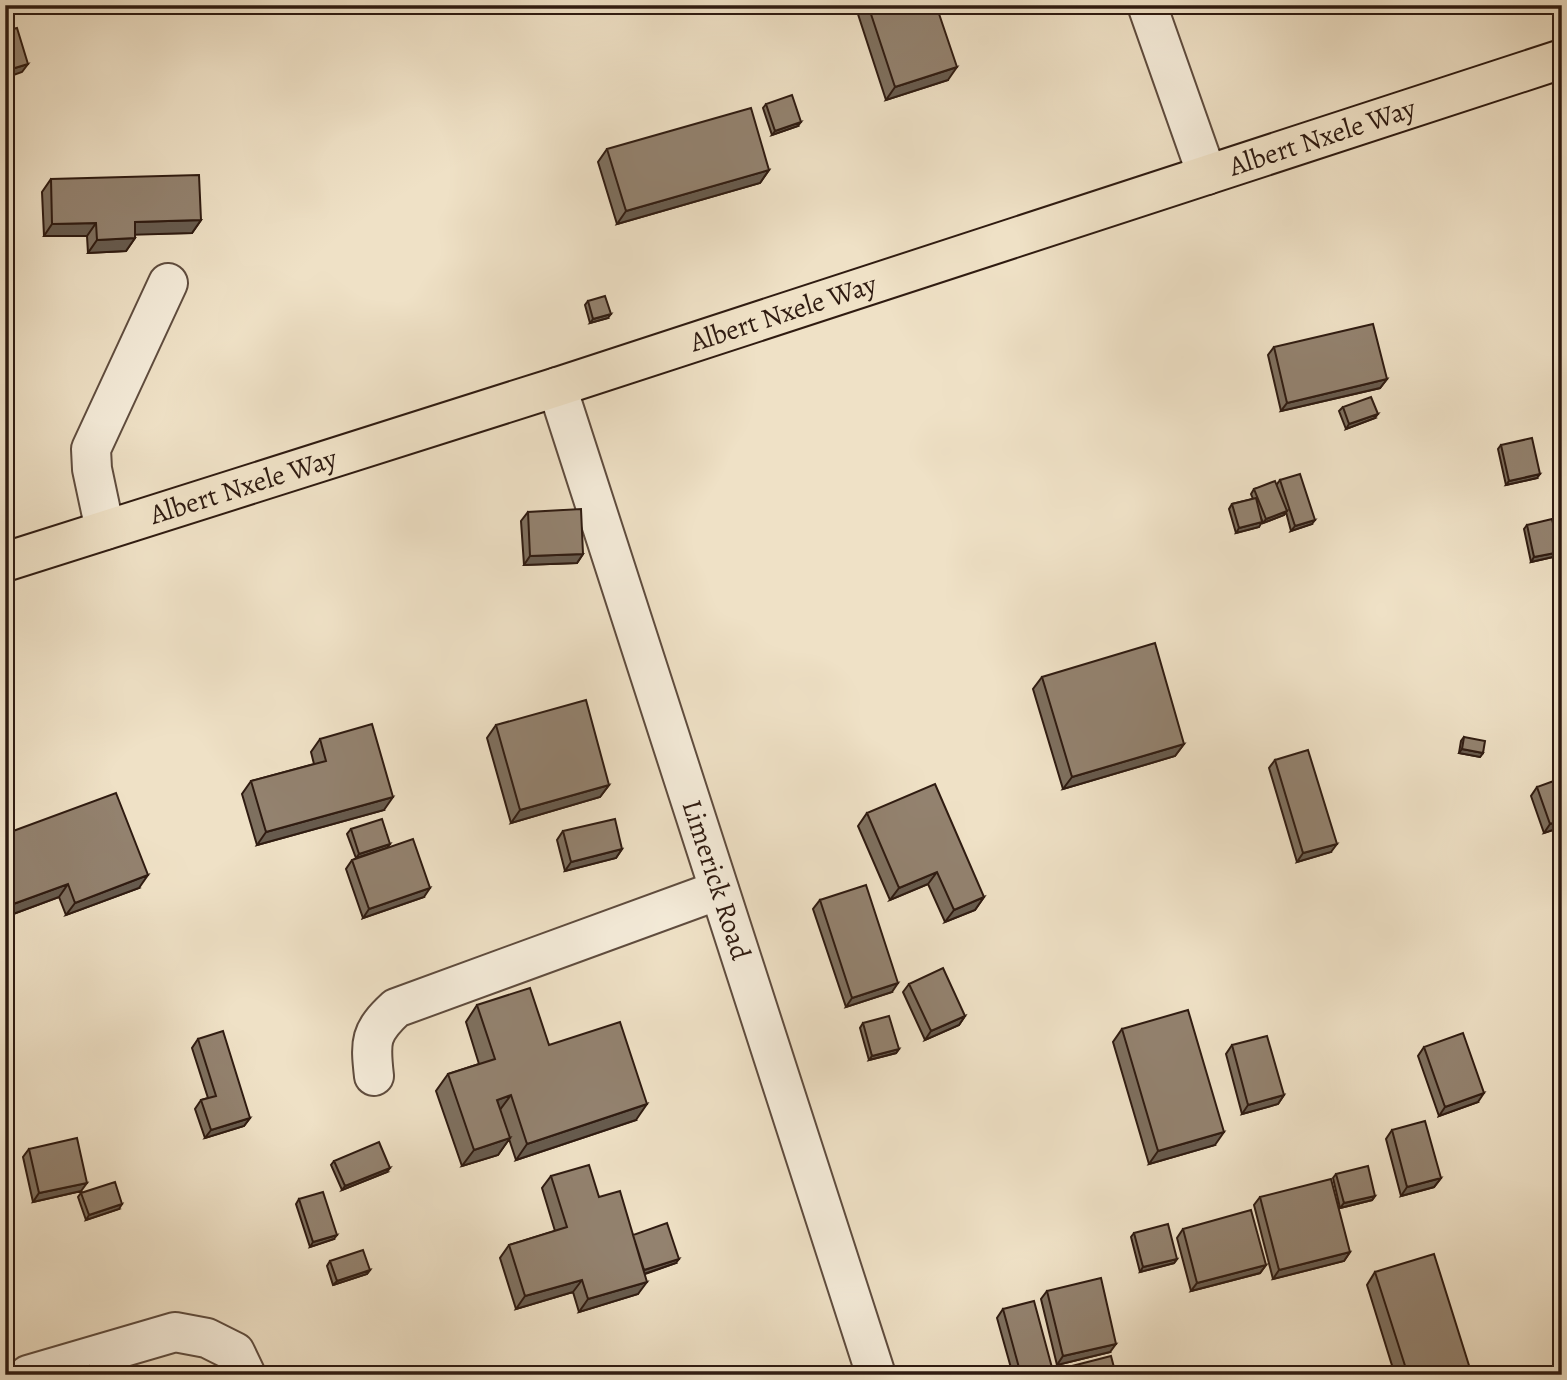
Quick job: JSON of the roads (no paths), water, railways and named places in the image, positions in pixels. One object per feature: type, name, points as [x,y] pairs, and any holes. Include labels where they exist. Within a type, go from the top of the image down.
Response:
[{"type":"main road","name":"Albert Nxele Way","points":[[5,562],[557,387],[1562,59]]},
{"type":"street","points":[[1147,5],[1207,175]]},
{"type":"street","points":[[106,530],[92,469],[91,449],[168,282]]},
{"type":"street","name":"Limerick Road","points":[[557,387],[876,1375]]},
{"type":"street","points":[[374,1076],[370,1045],[378,1025],[396,1008],[719,890]]},
{"type":"street","points":[[28,1375],[175,1332],[207,1338],[235,1352],[246,1375]]}]
